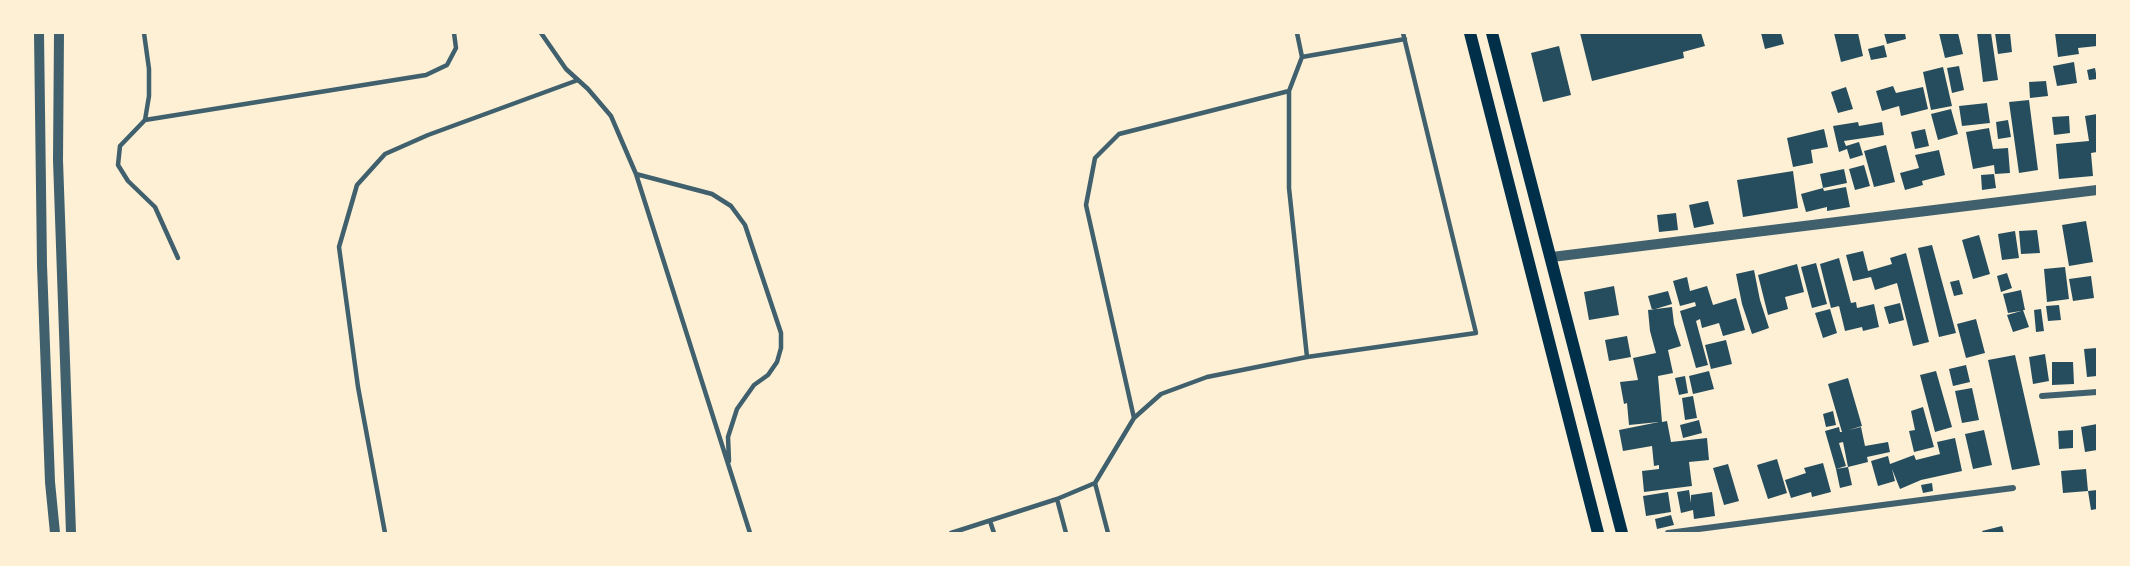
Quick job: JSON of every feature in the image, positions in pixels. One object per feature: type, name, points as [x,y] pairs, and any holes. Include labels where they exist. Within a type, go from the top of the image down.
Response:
[{"type":"main road","points":[[1470,33],[1598,533]]},
{"type":"main road","points":[[1492,33],[1622,533]]},
{"type":"street","points":[[39,33],[37,265],[55,533]]},
{"type":"street","points":[[59,33],[58,160],[71,533]]},
{"type":"street","points":[[1552,257],[2097,190]]},
{"type":"street","points":[[2042,396],[2097,392]]},
{"type":"street","points":[[1668,533],[2013,488]]},
{"type":"lane","points":[[144,33],[149,69],[149,96],[145,120],[120,146],[118,165],[128,180],[155,207],[177,258]]},
{"type":"lane","points":[[145,120],[426,75],[447,65],[456,48],[454,33]]},
{"type":"lane","points":[[541,33],[566,69],[611,116],[636,174],[750,533]]},
{"type":"lane","points":[[1297,33],[1302,57],[1289,91],[1289,188],[1307,357]]},
{"type":"lane","points":[[951,533],[1057,499],[1095,483],[1134,418],[1161,394],[1207,377],[1307,357],[1476,333],[1404,36],[1302,57]]},
{"type":"lane","points":[[385,533],[358,387],[339,247],[357,185],[385,154],[428,135],[578,80]]},
{"type":"lane","points":[[1134,418],[1086,205],[1095,159],[1119,134],[1289,91]]},
{"type":"lane","points":[[636,174],[712,194],[731,206],[745,225],[781,333],[781,348],[777,362],[768,375],[754,385],[737,409],[728,437],[729,467]]},
{"type":"lane","points":[[1095,483],[1108,533]]},
{"type":"lane","points":[[1057,499],[1066,533]]},
{"type":"lane","points":[[990,521],[994,533]]},
{"type":"building","points":[[1580,33],[1701,33],[1705,46],[1683,52],[1684,58],[1592,81]]},
{"type":"building","points":[[1761,33],[1781,33],[1784,44],[1765,49]]},
{"type":"building","points":[[1834,33],[1858,33],[1863,56],[1841,62]]},
{"type":"building","points":[[1884,33],[1905,33],[1906,39],[1887,44]]},
{"type":"building","points":[[1939,33],[1958,33],[1963,54],[1945,58]]},
{"type":"building","points":[[1977,33],[1991,33],[1998,80],[1983,82]]},
{"type":"building","points":[[1995,33],[2010,33],[2012,52],[1998,54]]},
{"type":"building","points":[[2055,33],[2097,33],[2097,46],[2078,48],[2079,54],[2058,57]]},
{"type":"building","points":[[1884,45],[1887,57],[1871,60],[1868,49]]},
{"type":"building","points":[[1559,46],[1571,95],[1543,102],[1531,53]]},
{"type":"building","points":[[2074,62],[2077,83],[2057,86],[2053,66]]},
{"type":"building","points":[[1959,66],[1964,90],[1952,93],[1947,68]]},
{"type":"building","points":[[1943,67],[1952,106],[1931,110],[1923,72]]},
{"type":"building","points":[[2095,68],[2097,79],[2089,80],[2087,70]]},
{"type":"building","points":[[2046,81],[2048,96],[2030,98],[2029,82]]},
{"type":"building","points":[[1893,86],[1896,93],[1923,87],[1928,109],[1901,116],[1899,106],[1882,111],[1876,91]]},
{"type":"building","points":[[1846,87],[1853,109],[1838,113],[1831,92]]},
{"type":"building","points":[[2029,100],[2038,170],[2019,173],[2009,102]]},
{"type":"building","points":[[1987,103],[1990,123],[1962,126],[1959,106]]},
{"type":"building","points":[[1951,109],[1958,134],[1938,140],[1931,114]]},
{"type":"building","points":[[2097,114],[2097,152],[2091,153],[2093,176],[2059,179],[2056,144],[2089,141],[2085,116]]},
{"type":"building","points":[[2069,116],[2070,133],[2054,135],[2052,117]]},
{"type":"building","points":[[2008,120],[2011,137],[1998,139],[1996,122]]},
{"type":"building","points":[[1858,122],[1859,126],[1882,122],[1884,135],[1844,141],[1846,146],[1859,142],[1863,155],[1850,159],[1847,149],[1839,152],[1833,126]]},
{"type":"building","points":[[1989,128],[1993,149],[2008,148],[2010,173],[1995,174],[1994,165],[1973,169],[1966,132]]},
{"type":"building","points":[[1824,129],[1828,147],[1811,150],[1813,163],[1793,167],[1787,138]]},
{"type":"building","points":[[1925,129],[1929,146],[1915,149],[1911,132]]},
{"type":"building","points":[[1886,145],[1895,182],[1874,187],[1864,151]]},
{"type":"building","points":[[1939,150],[1945,175],[1922,181],[1923,185],[1905,190],[1900,173],[1919,168],[1915,155]]},
{"type":"building","points":[[1864,165],[1870,186],[1855,190],[1849,169]]},
{"type":"building","points":[[1844,169],[1847,183],[1823,188],[1820,174]]},
{"type":"building","points":[[1793,171],[1798,208],[1743,217],[1737,180]]},
{"type":"building","points":[[1994,174],[1996,188],[1982,190],[1981,175]]},
{"type":"building","points":[[1846,187],[1850,207],[1827,211],[1827,207],[1806,212],[1801,194],[1823,188],[1824,191]]},
{"type":"building","points":[[1708,201],[1714,224],[1694,228],[1689,205]]},
{"type":"building","points":[[1676,213],[1678,230],[1659,232],[1657,215]]},
{"type":"building","points":[[2086,221],[2093,262],[2069,266],[2062,225]]},
{"type":"building","points":[[2037,230],[2040,253],[2021,254],[2019,231]]},
{"type":"building","points":[[2015,231],[2019,258],[2002,260],[1998,234]]},
{"type":"building","points":[[1979,235],[1990,274],[1973,279],[1962,240]]},
{"type":"building","points":[[1932,245],[1956,333],[1939,337],[1918,248]]},
{"type":"building","points":[[1863,251],[1868,271],[1892,264],[1890,258],[1906,253],[1929,342],[1913,346],[1897,283],[1875,290],[1871,277],[1853,281],[1846,255]]},
{"type":"building","points":[[1839,258],[1851,303],[1856,302],[1857,308],[1874,304],[1879,327],[1863,331],[1862,327],[1845,331],[1839,306],[1831,308],[1820,264]]},
{"type":"building","points":[[1816,263],[1827,304],[1812,308],[1801,267]]},
{"type":"building","points":[[1797,264],[1804,292],[1785,297],[1788,309],[1768,315],[1758,275]]},
{"type":"building","points":[[2065,267],[2069,299],[2047,302],[2044,269]]},
{"type":"building","points":[[1754,270],[1769,328],[1752,334],[1742,304],[1736,274]]},
{"type":"building","points":[[2007,273],[2012,288],[2001,292],[1997,276]]},
{"type":"building","points":[[2091,276],[2094,298],[2073,301],[2069,279]]},
{"type":"building","points":[[1687,277],[1690,291],[1707,286],[1713,305],[1736,298],[1745,330],[1723,336],[1719,323],[1702,328],[1700,319],[1696,321],[1708,365],[1696,368],[1680,311],[1696,306],[1695,302],[1680,306],[1673,281]]},
{"type":"building","points":[[1959,280],[1963,294],[1954,296],[1950,282]]},
{"type":"building","points":[[1614,286],[1619,315],[1589,320],[1584,292]]},
{"type":"building","points":[[2021,290],[2025,310],[2023,310],[2029,327],[2013,332],[2007,315],[2021,311],[2008,313],[2003,294]]},
{"type":"building","points":[[1668,291],[1672,304],[1652,310],[1648,296]]},
{"type":"building","points":[[1900,303],[1904,320],[1889,324],[1884,307]]},
{"type":"building","points":[[2059,305],[2061,320],[2048,321],[2046,306]]},
{"type":"building","points":[[1672,307],[1674,324],[1681,346],[1668,350],[1673,373],[1658,376],[1662,422],[1667,421],[1671,442],[1707,438],[1709,460],[1689,462],[1692,486],[1644,492],[1642,471],[1659,469],[1659,465],[1654,466],[1652,446],[1623,451],[1619,430],[1659,422],[1629,425],[1627,403],[1624,404],[1620,382],[1638,380],[1633,358],[1656,353],[1650,331],[1648,310]]},
{"type":"building","points":[[1830,309],[1837,333],[1823,338],[1815,313]]},
{"type":"building","points":[[2041,309],[2044,331],[2036,332],[2034,310]]},
{"type":"building","points":[[1976,319],[1985,353],[1966,358],[1957,324]]},
{"type":"building","points":[[1627,336],[1631,357],[1609,361],[1605,340]]},
{"type":"building","points":[[1726,340],[1732,364],[1711,369],[1705,345]]},
{"type":"building","points":[[2097,348],[2097,376],[2087,377],[2084,349]]},
{"type":"building","points":[[2045,354],[2049,381],[2033,384],[2029,357]]},
{"type":"building","points":[[2015,355],[2040,465],[2012,470],[1988,360]]},
{"type":"building","points":[[2052,362],[2073,362],[2074,384],[2052,385]]},
{"type":"building","points":[[1966,365],[1970,382],[1953,386],[1949,369]]},
{"type":"building","points":[[1709,371],[1714,389],[1693,394],[1689,376]]},
{"type":"building","points":[[1936,371],[1952,427],[1935,432],[1920,375]]},
{"type":"building","points":[[1685,376],[1688,393],[1679,395],[1675,378]]},
{"type":"building","points":[[1848,378],[1862,426],[1849,430],[1861,427],[1865,446],[1888,442],[1890,452],[1867,457],[1868,462],[1848,467],[1843,442],[1839,443],[1846,466],[1836,469],[1825,431],[1839,427],[1842,432],[1828,384]]},
{"type":"building","points":[[1972,388],[1979,420],[1962,423],[1955,391]]},
{"type":"building","points":[[1693,396],[1697,418],[1685,420],[1682,398]]},
{"type":"building","points":[[1923,407],[1934,447],[1914,452],[1909,431],[1915,430],[1911,411]]},
{"type":"building","points":[[1833,411],[1836,425],[1826,427],[1823,414]]},
{"type":"building","points":[[1699,420],[1702,433],[1683,438],[1680,425]]},
{"type":"building","points":[[2097,424],[2097,450],[2085,452],[2081,427]]},
{"type":"building","points":[[1984,430],[1992,465],[1973,469],[1965,434]]},
{"type":"building","points":[[2073,430],[2073,448],[2059,449],[2058,431]]},
{"type":"building","points":[[1955,438],[1962,471],[1921,480],[1900,489],[1892,469],[1895,481],[1878,486],[1871,461],[1888,456],[1890,464],[1914,455],[1916,460],[1940,454],[1937,442]]},
{"type":"building","points":[[1777,459],[1787,493],[1768,499],[1757,465]]},
{"type":"building","points":[[1823,463],[1831,492],[1812,497],[1811,492],[1791,498],[1785,480],[1806,473],[1804,468]]},
{"type":"building","points":[[1728,464],[1739,501],[1724,505],[1713,468]]},
{"type":"building","points":[[1848,467],[1852,485],[1840,488],[1836,469]]},
{"type":"building","points":[[2086,469],[2088,491],[2063,493],[2061,471]]},
{"type":"building","points":[[1932,483],[1933,491],[1923,493],[1921,485]]},
{"type":"building","points":[[1689,490],[1691,503],[1691,495],[1712,492],[1715,516],[1694,519],[1693,510],[1681,513],[1677,492]]},
{"type":"building","points":[[2097,490],[2097,509],[2091,510],[2088,491]]},
{"type":"building","points":[[1668,492],[1671,512],[1646,516],[1643,496]]},
{"type":"building","points":[[1671,515],[1674,525],[1657,529],[1655,519]]},
{"type":"building","points":[[2002,526],[2004,533],[1983,533],[1982,531]]}]
